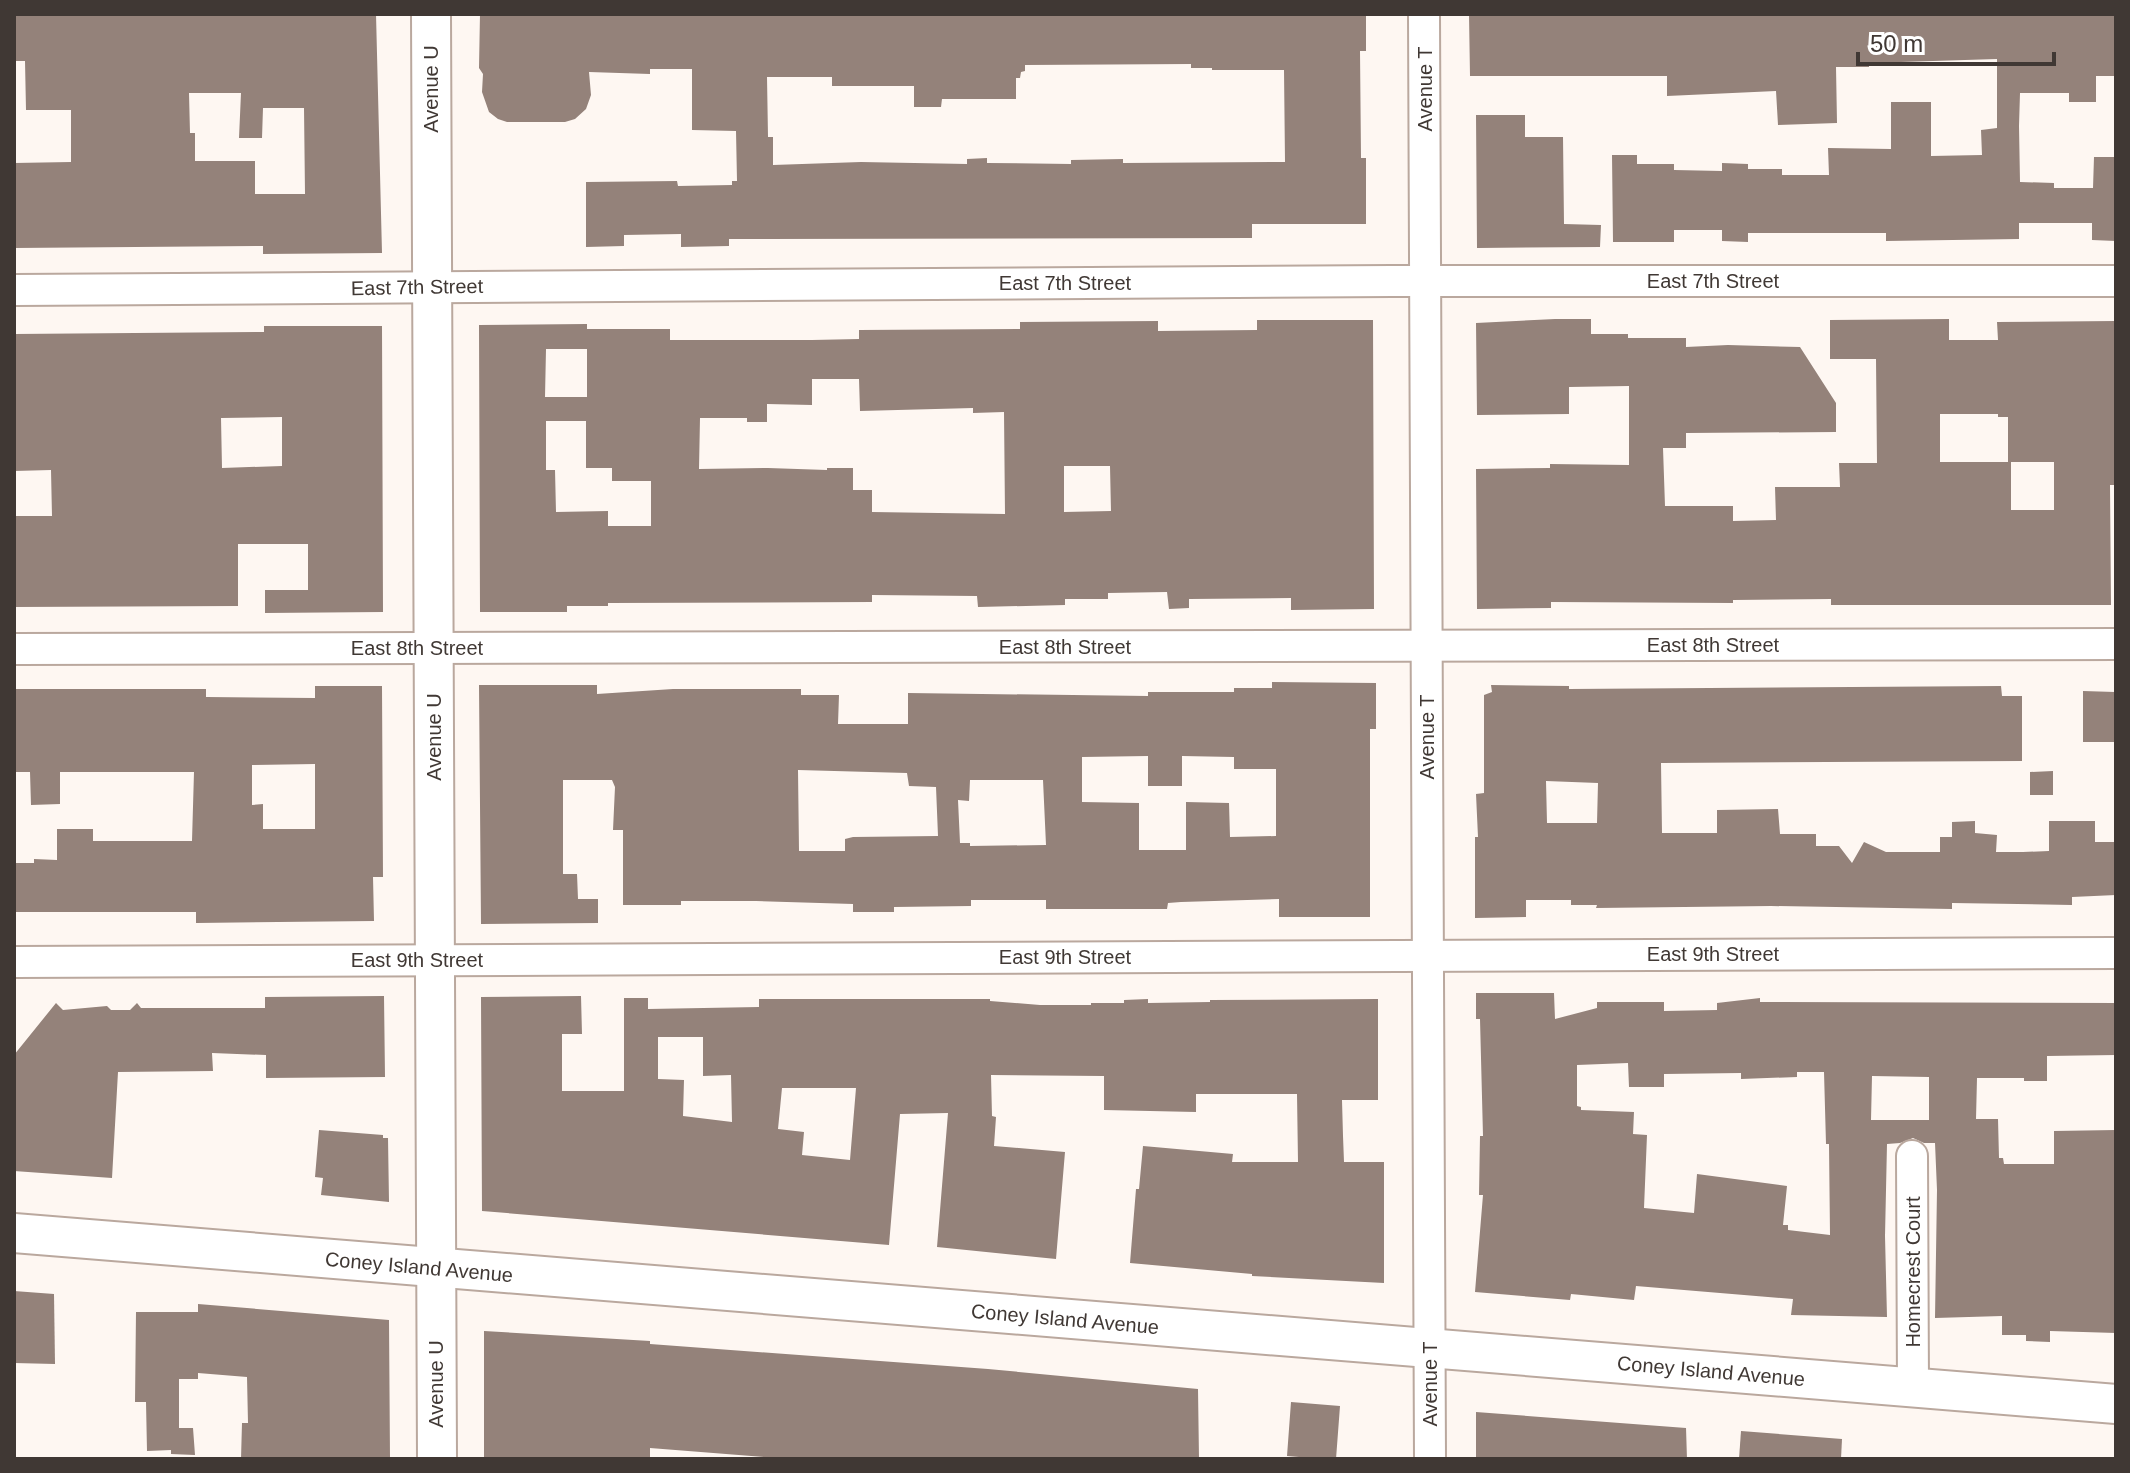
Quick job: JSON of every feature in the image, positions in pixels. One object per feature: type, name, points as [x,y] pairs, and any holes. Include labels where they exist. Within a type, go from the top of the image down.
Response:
[{"type":"main road","name":"Avenue U","points":[[431,14],[437,1459]]},
{"type":"main road","name":"Coney Island Avenue","points":[[14,1233],[2116,1404]]},
{"type":"street","name":"Avenue T","points":[[1424,14],[1430,1459]]},
{"type":"street","name":"East 7th Street","points":[[14,290],[1425,281],[2116,281]]},
{"type":"street","name":"East 8th Street","points":[[14,649],[2116,644]]},
{"type":"street","name":"East 9th Street","points":[[14,962],[2116,953]]},
{"type":"street","name":"Homecrest Court","points":[[1912,1156],[1913,1387]]},
{"type":"building","points":[[14,14],[376,14],[382,253],[263,254],[263,246],[14,248],[14,163],[71,162],[71,110],[26,110],[25,61],[14,61]],"holes":[[[189,93],[241,93],[239,138],[262,138],[263,108],[304,108],[305,194],[255,194],[255,161],[195,161],[195,133],[190,133]]]},
{"type":"building","points":[[480,14],[1366,14],[1366,51],[1360,51],[1361,158],[1366,158],[1366,224],[1252,224],[1252,238],[729,239],[729,246],[681,247],[681,234],[624,235],[624,246],[586,247],[586,182],[677,181],[678,186],[732,185],[732,181],[737,181],[736,131],[692,130],[692,69],[650,69],[650,74],[589,72],[591,95],[586,109],[575,119],[565,122],[507,122],[489,112],[482,92],[483,74],[479,68]],"holes":[[[1191,64],[1191,68],[1284,70],[1285,162],[1123,163],[1123,159],[1071,160],[1071,164],[987,163],[987,158],[967,159],[967,164],[861,162],[773,165],[773,137],[768,137],[767,77],[832,77],[832,86],[914,86],[914,107],[941,107],[942,99],[1016,99],[1016,78],[1020,78],[1021,72],[1025,71],[1025,65]]]},
{"type":"building","points":[[1469,14],[2116,14],[2116,76],[2096,76],[2096,102],[2069,102],[2069,93],[2020,93],[2019,126],[2020,182],[2054,183],[2054,188],[2093,188],[2094,157],[2116,157],[2116,241],[2092,240],[2092,223],[2019,223],[2019,239],[1886,241],[1886,233],[1748,233],[1748,242],[1722,241],[1722,230],[1674,230],[1674,242],[1613,242],[1612,155],[1637,155],[1637,164],[1674,164],[1674,170],[1722,171],[1722,163],[1748,164],[1748,169],[1782,169],[1782,175],[1829,175],[1828,148],[1891,149],[1891,102],[1931,102],[1931,156],[1982,155],[1981,130],[1997,128],[1997,59],[1836,67],[1837,123],[1778,125],[1776,91],[1667,96],[1667,76],[1470,76]]},
{"type":"building","points":[[1476,115],[1525,115],[1525,137],[1563,137],[1564,224],[1601,225],[1600,247],[1477,248]]},
{"type":"building","points":[[1591,319],[1591,334],[1628,334],[1628,338],[1686,338],[1686,347],[1800,347],[1836,403],[1836,432],[1686,433],[1686,448],[1663,448],[1665,506],[1733,506],[1733,521],[1776,520],[1775,487],[1840,487],[1839,463],[1877,463],[1876,359],[1830,359],[1830,320],[1949,319],[1949,340],[1998,340],[1997,322],[2116,321],[2116,485],[2110,485],[2111,605],[1831,605],[1831,599],[1733,600],[1733,603],[1551,602],[1551,608],[1477,609],[1476,469],[1550,468],[1550,464],[1629,465],[1629,386],[1569,387],[1569,414],[1477,415],[1476,323]],"holes":[[[1940,414],[1998,414],[1998,417],[2008,417],[2008,462],[1940,462]],[[2011,462],[2054,462],[2054,510],[2011,510]]]},
{"type":"building","points":[[1257,320],[1373,320],[1374,609],[1291,610],[1291,598],[1189,599],[1189,608],[1169,609],[1167,592],[1108,593],[1108,599],[1065,599],[1065,605],[978,607],[977,596],[872,595],[872,602],[608,603],[608,606],[567,606],[567,612],[480,612],[479,325],[587,324],[587,329],[670,329],[670,340],[859,339],[859,330],[1020,329],[1020,322],[1158,321],[1158,331],[1257,330]],"holes":[[[546,349],[587,349],[587,397],[545,397]],[[812,379],[859,379],[860,411],[973,408],[973,413],[1004,412],[1005,514],[872,512],[872,490],[853,490],[853,468],[699,469],[700,418],[747,418],[747,422],[767,422],[767,404],[812,405]],[[546,421],[586,421],[586,468],[612,468],[612,481],[651,481],[651,526],[608,526],[608,511],[556,512],[555,470],[546,470]],[[1064,466],[1110,466],[1111,511],[1064,512]]]},
{"type":"building","points":[[264,326],[382,326],[383,612],[265,613],[265,590],[308,590],[308,544],[238,544],[238,606],[14,607],[14,516],[52,516],[51,470],[14,471],[14,334],[264,332]],"holes":[[[282,417],[282,466],[222,468],[221,418]]]},
{"type":"building","points":[[1272,682],[1376,683],[1376,729],[1370,729],[1370,917],[1279,917],[1279,899],[1168,903],[1167,909],[1046,909],[1046,900],[971,900],[971,906],[894,907],[894,912],[853,912],[853,904],[756,901],[623,905],[623,830],[613,830],[615,787],[612,780],[563,780],[563,874],[577,874],[578,899],[598,899],[598,923],[481,924],[479,685],[597,685],[597,694],[673,689],[801,689],[801,695],[839,695],[838,724],[908,724],[908,693],[1148,696],[1148,692],[1234,692],[1234,688],[1272,688]],"holes":[[[1148,756],[1148,786],[1182,786],[1182,756],[1234,757],[1234,769],[1276,769],[1276,836],[1230,837],[1229,803],[1186,802],[1186,850],[1139,850],[1139,803],[1082,802],[1082,757]],[[798,770],[907,773],[909,786],[936,787],[938,836],[853,837],[845,839],[845,851],[799,851]],[[970,780],[1043,780],[1046,845],[970,846],[970,843],[960,843],[958,800],[969,801]]]},
{"type":"building","points":[[1491,685],[1569,686],[1569,689],[2001,686],[2002,696],[2022,696],[2022,761],[1661,763],[1662,833],[1717,833],[1717,810],[1778,809],[1780,834],[1816,834],[1816,846],[1839,846],[1852,863],[1864,842],[1886,852],[1940,852],[1940,837],[1952,837],[1952,822],[1975,821],[1975,833],[1997,835],[1996,852],[2023,852],[2049,851],[2049,821],[2095,821],[2095,842],[2116,842],[2116,895],[2072,897],[2072,905],[1952,903],[1952,909],[1771,906],[1596,908],[1597,905],[1571,905],[1571,900],[1526,900],[1526,917],[1475,918],[1476,794],[1484,793],[1484,695],[1492,692]],"holes":[[[1546,781],[1598,783],[1597,823],[1547,823]]]},
{"type":"building","points":[[315,686],[382,686],[383,877],[373,877],[374,921],[196,923],[196,912],[14,912],[14,863],[34,863],[34,859],[57,860],[57,829],[93,829],[93,841],[192,841],[194,772],[60,772],[60,804],[31,805],[30,772],[14,772],[14,689],[206,689],[206,697],[315,698]],"holes":[[[315,764],[315,829],[263,829],[263,804],[252,805],[252,765]]]},
{"type":"building","points":[[2083,691],[2115,692],[2114,742],[2083,742]]},
{"type":"building","points":[[2053,771],[2053,795],[2030,795],[2030,772]]},
{"type":"building","points":[[1476,993],[1554,993],[1555,1019],[1597,1008],[1597,1002],[1664,1002],[1664,1011],[1717,1010],[1717,1003],[1760,998],[1760,1002],[2116,1003],[2116,1055],[2047,1056],[2047,1081],[1977,1078],[1976,1119],[1998,1119],[1999,1158],[2003,1158],[2004,1164],[2054,1164],[2054,1131],[2116,1130],[2116,1333],[2050,1331],[2050,1342],[2026,1341],[2026,1335],[2002,1335],[2002,1316],[1935,1318],[1935,1143],[1924,1143],[1913,1138],[1887,1144],[1887,1317],[1791,1315],[1793,1299],[1636,1286],[1634,1300],[1571,1294],[1570,1300],[1475,1292],[1483,1195],[1479,1195],[1480,1136],[1483,1136],[1480,1019],[1476,1019]],"holes":[[[1628,1063],[1629,1087],[1664,1087],[1664,1074],[1741,1073],[1741,1079],[1797,1077],[1797,1072],[1824,1072],[1830,1235],[1788,1230],[1788,1225],[1783,1225],[1787,1186],[1697,1174],[1694,1213],[1644,1208],[1647,1135],[1633,1134],[1634,1112],[1581,1110],[1577,1106],[1577,1065]],[[1872,1076],[1929,1077],[1929,1120],[1871,1120]]]},
{"type":"building","points":[[384,996],[385,1077],[266,1078],[266,1055],[212,1053],[213,1071],[118,1072],[112,1178],[14,1171],[14,1055],[56,1003],[63,1010],[107,1006],[111,1010],[130,1010],[137,1003],[141,1008],[265,1008],[265,997]]},
{"type":"building","points":[[581,996],[582,1034],[562,1034],[562,1091],[624,1091],[624,998],[648,998],[648,1009],[759,1007],[759,999],[990,999],[1040,1005],[1091,1005],[1148,999],[1148,1003],[1378,999],[1378,1100],[1342,1100],[1344,1162],[1384,1162],[1384,1283],[1252,1276],[1130,1263],[1143,1146],[1233,1154],[1232,1162],[1298,1162],[1297,1094],[1196,1094],[1196,1112],[1104,1110],[1104,1076],[991,1075],[992,1116],[996,1117],[994,1146],[1065,1152],[1056,1259],[937,1247],[948,1113],[900,1114],[889,1245],[482,1211],[481,997]],"holes":[[[658,1037],[703,1037],[703,1076],[731,1075],[732,1122],[683,1116],[684,1080],[658,1079]],[[782,1088],[856,1088],[850,1160],[802,1155],[804,1132],[778,1129]]]},
{"type":"building","points":[[319,1130],[383,1135],[383,1138],[388,1138],[389,1202],[321,1195],[323,1178],[315,1177]]},
{"type":"building","points":[[14,1291],[54,1294],[55,1364],[14,1363]]},
{"type":"building","points":[[198,1304],[389,1320],[390,1459],[241,1459],[242,1423],[248,1423],[247,1377],[198,1373],[198,1379],[179,1379],[179,1428],[193,1428],[195,1455],[171,1454],[171,1450],[147,1451],[146,1402],[135,1402],[136,1312],[198,1312]]},
{"type":"building","points":[[484,1331],[650,1341],[650,1344],[988,1369],[1198,1389],[1199,1459],[788,1459],[650,1448],[650,1459],[484,1459]]},
{"type":"building","points":[[1291,1402],[1340,1406],[1336,1459],[1287,1456]]},
{"type":"building","points":[[1476,1412],[1686,1428],[1687,1459],[1476,1459]]},
{"type":"building","points":[[1741,1431],[1842,1439],[1841,1459],[1739,1459]]}]
